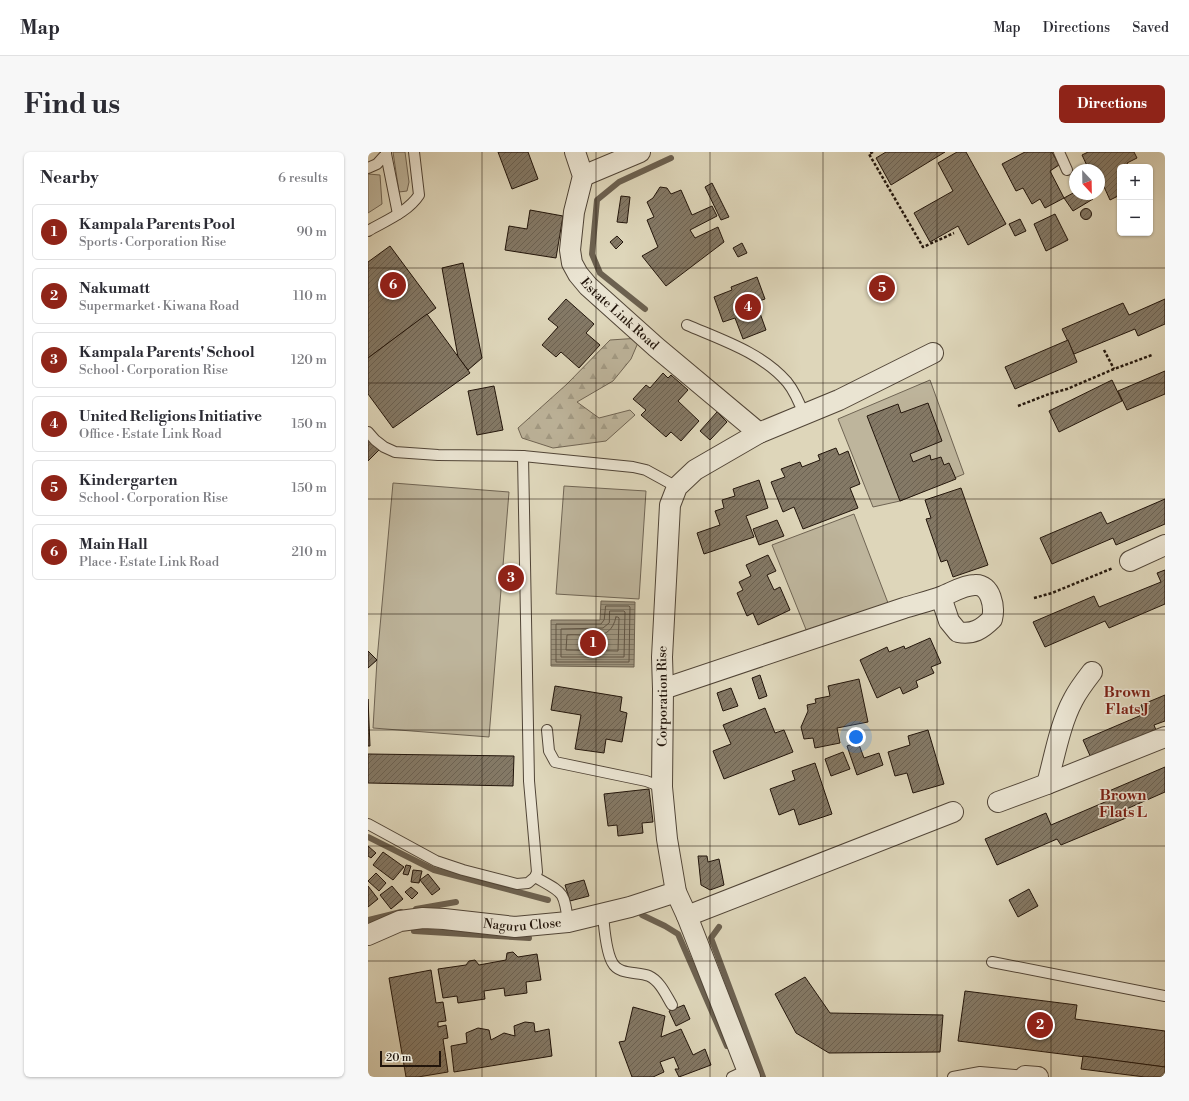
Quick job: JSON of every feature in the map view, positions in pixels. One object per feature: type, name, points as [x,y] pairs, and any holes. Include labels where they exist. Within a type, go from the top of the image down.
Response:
[{"type":"street","points":[[575,152],[583,176],[640,152]]},
{"type":"street","name":"Estate Link Road","points":[[583,176],[574,212],[570,250],[572,264],[578,274],[588,286],[656,347],[759,434]]},
{"type":"street","name":"Corporation Rise","points":[[743,1075],[687,916],[676,892],[667,839],[662,787],[662,658],[669,511],[671,499],[677,487],[695,470],[759,434],[839,400],[933,353]]},
{"type":"street","points":[[1130,561],[1165,545]]},
{"type":"street","points":[[663,689],[941,597]]},
{"type":"street","points":[[1047,784],[1072,702],[1079,689],[1092,672]]},
{"type":"street","points":[[998,802],[1165,737]]},
{"type":"street","points":[[687,916],[953,812]]},
{"type":"street","name":"Naguru Close","points":[[368,935],[400,921],[423,918],[444,918],[515,927],[568,922],[630,907],[676,892]]},
{"type":"lane","points":[[368,231],[398,214],[415,202],[419,195],[414,152]]},
{"type":"lane","points":[[1059,152],[1067,170]]},
{"type":"lane","points":[[386,153],[398,214]]},
{"type":"lane","points":[[368,168],[377,164],[386,153]]},
{"type":"lane","points":[[687,324],[764,361],[788,383],[798,400],[804,415]]},
{"type":"lane","points":[[368,432],[384,447],[395,452],[438,455],[522,456],[633,467],[646,470],[677,487]]},
{"type":"lane","points":[[368,824],[436,861],[463,870],[517,884],[528,883],[535,877],[537,872],[529,780],[522,456]]},
{"type":"lane","points":[[547,730],[548,751],[555,762],[646,781],[662,787]]},
{"type":"lane","points":[[535,877],[560,891],[563,896],[568,922]]},
{"type":"lane","points":[[603,914],[606,938],[612,962],[621,970],[649,976],[660,984],[672,1005]]},
{"type":"lane","points":[[992,962],[1165,996]]},
{"type":"lane","points":[[953,1077],[980,1072],[1031,1076]]},
{"type":"path","points":[[873,152],[869,154],[923,247],[954,233]]},
{"type":"path","points":[[1104,350],[1114,369]]},
{"type":"path","points":[[1018,406],[1067,389],[1152,355]]},
{"type":"path","points":[[1034,598],[1052,593],[1130,561]]},
{"type":"green space","points":[[393,152],[405,152],[409,182],[407,191],[399,192]]},
{"type":"green space","points":[[368,174],[380,175],[382,204],[368,213]]},
{"type":"green space","points":[[640,338],[631,359],[613,381],[577,402],[599,418],[630,410],[635,415],[606,441],[553,448],[522,438],[518,428],[567,384],[610,340]]},
{"type":"green space","points":[[930,380],[964,474],[900,501],[873,507],[838,419]]},
{"type":"green space","points":[[393,483],[509,492],[489,737],[373,728],[377,660]]},
{"type":"green space","points":[[564,486],[646,491],[639,599],[556,594]]},
{"type":"green space","points":[[854,514],[888,603],[807,632],[772,545]]},
{"type":"water","points":[[601,601],[635,602],[634,667],[551,666],[551,620],[600,620]]},
{"type":"building","points":[[498,152],[528,152],[538,179],[512,189]]},
{"type":"building","points":[[886,152],[945,152],[891,185],[876,158]]},
{"type":"building","points":[[957,152],[966,152],[1006,224],[968,245],[958,226],[930,242],[914,213],[953,191],[938,163]]},
{"type":"building","points":[[1025,152],[1052,152],[1059,165],[1050,171],[1064,198],[1045,208],[1040,199],[1032,204],[1023,188],[1016,191],[1002,164]]},
{"type":"building","points":[[1088,152],[1134,152],[1137,158],[1128,164],[1117,164],[1117,196],[1110,200],[1105,189],[1105,164],[1086,164],[1082,155]]},
{"type":"building","points":[[712,183],[729,217],[721,220],[705,187]]},
{"type":"building","points":[[660,187],[667,188],[671,194],[681,190],[692,215],[712,206],[717,216],[690,230],[695,238],[718,227],[724,242],[666,286],[642,256],[658,247],[647,220],[654,217],[647,202],[653,198]]},
{"type":"building","points":[[1069,195],[1069,200],[1091,200],[1073,211],[1064,198]]},
{"type":"building","points":[[621,196],[630,197],[627,223],[617,222]]},
{"type":"building","points":[[1084,209],[1088,209],[1090,210],[1090,218],[1084,219],[1081,216],[1081,212]]},
{"type":"building","points":[[530,210],[563,216],[556,258],[505,250],[509,226],[527,229]]},
{"type":"building","points":[[1055,214],[1068,240],[1046,251],[1034,224]]},
{"type":"building","points":[[1020,219],[1026,231],[1015,236],[1009,224]]},
{"type":"building","points":[[617,236],[623,242],[616,249],[610,242]]},
{"type":"building","points":[[742,243],[747,253],[738,257],[733,248]]},
{"type":"building","points":[[390,246],[436,308],[368,358],[368,262]]},
{"type":"building","points":[[463,263],[482,358],[468,370],[458,357],[442,268]]},
{"type":"building","points":[[757,277],[765,299],[756,302],[766,330],[743,339],[735,318],[723,322],[714,297],[732,290],[731,287]]},
{"type":"building","points":[[566,299],[594,324],[586,333],[600,345],[579,368],[561,352],[556,357],[542,345],[558,327],[548,319]]},
{"type":"building","points":[[1165,299],[1165,324],[1138,336],[1135,329],[1074,354],[1062,329],[1123,303],[1129,315]]},
{"type":"building","points":[[427,314],[470,373],[393,428],[368,394],[368,358]]},
{"type":"building","points":[[1068,340],[1077,362],[1015,389],[1005,367]]},
{"type":"building","points":[[1165,371],[1165,394],[1127,410],[1118,391]]},
{"type":"building","points":[[663,373],[668,378],[671,375],[688,390],[678,401],[699,421],[681,441],[671,432],[666,437],[641,415],[646,410],[633,399],[646,385],[650,388]]},
{"type":"building","points":[[1112,380],[1122,401],[1059,432],[1049,411]]},
{"type":"building","points":[[494,386],[503,430],[477,435],[468,391]]},
{"type":"building","points":[[928,403],[942,441],[910,454],[913,462],[930,455],[931,460],[941,457],[944,465],[949,463],[956,479],[900,501],[867,416],[898,404],[901,413]]},
{"type":"building","points":[[717,412],[727,422],[710,440],[700,431]]},
{"type":"building","points":[[368,440],[379,450],[368,461]]},
{"type":"building","points":[[836,448],[839,455],[848,451],[860,484],[850,488],[858,508],[803,529],[794,507],[783,512],[771,482],[785,477],[781,469],[800,462],[802,467],[820,460],[818,455]]},
{"type":"building","points":[[759,480],[768,508],[746,516],[754,537],[704,554],[697,533],[720,525],[715,511],[724,508],[722,500],[735,496],[733,489]]},
{"type":"building","points":[[961,488],[988,565],[953,577],[947,560],[941,562],[926,519],[931,518],[925,500]]},
{"type":"building","points":[[1165,499],[1165,524],[1116,545],[1113,538],[1052,564],[1040,538],[1101,512],[1107,524]]},
{"type":"building","points":[[777,520],[784,536],[759,545],[753,529]]},
{"type":"building","points":[[768,555],[776,571],[767,575],[774,590],[780,587],[790,610],[758,625],[753,613],[747,616],[737,593],[743,590],[739,582],[751,576],[746,565]]},
{"type":"building","points":[[1165,570],[1165,604],[1109,628],[1105,621],[1045,647],[1033,622],[1094,596],[1099,607],[1161,582],[1157,573]]},
{"type":"building","points":[[930,638],[941,663],[931,667],[934,673],[916,681],[918,687],[903,694],[900,687],[877,698],[860,660],[887,647],[889,652],[904,646],[905,649]]},
{"type":"building","points":[[368,651],[377,660],[368,668]]},
{"type":"building","points":[[760,675],[767,696],[759,699],[752,678]]},
{"type":"building","points":[[859,679],[868,722],[837,728],[840,743],[815,748],[813,738],[804,739],[801,727],[808,711],[807,705],[816,703],[815,699],[830,696],[828,686]]},
{"type":"building","points":[[555,686],[622,697],[620,711],[627,713],[622,742],[606,739],[604,753],[575,749],[581,715],[551,710]]},
{"type":"building","points":[[731,688],[738,706],[723,711],[717,693]]},
{"type":"building","points":[[1165,695],[1165,721],[1154,725],[1157,733],[1092,760],[1083,740],[1144,714],[1141,705]]},
{"type":"building","points":[[368,699],[370,746],[368,746]]},
{"type":"building","points":[[765,708],[775,733],[784,730],[793,752],[724,779],[713,751],[731,744],[723,725]]},
{"type":"building","points":[[928,730],[944,784],[913,793],[907,773],[895,776],[888,752],[910,745],[908,736]]},
{"type":"building","points":[[858,742],[864,758],[879,753],[883,765],[857,775],[847,746]]},
{"type":"building","points":[[843,752],[850,769],[831,776],[825,759]]},
{"type":"building","points":[[368,754],[514,756],[513,786],[368,783]]},
{"type":"building","points":[[815,763],[832,814],[799,825],[794,809],[779,815],[770,789],[795,780],[792,771]]},
{"type":"building","points":[[1165,767],[1165,792],[1122,811],[1126,818],[1061,845],[1057,839],[997,865],[985,839],[1046,813],[1051,825],[1112,799],[1109,791]]},
{"type":"building","points":[[649,789],[653,822],[642,823],[643,833],[618,836],[617,825],[608,826],[604,794]]},
{"type":"building","points":[[368,846],[376,853],[371,858],[368,856]]},
{"type":"building","points":[[383,852],[404,867],[393,880],[373,865]]},
{"type":"building","points":[[698,856],[707,856],[708,862],[719,859],[724,885],[710,890],[701,885]]},
{"type":"building","points":[[406,865],[411,866],[408,875],[403,874]]},
{"type":"building","points":[[413,870],[422,871],[419,883],[411,882]]},
{"type":"building","points":[[376,873],[386,883],[379,891],[368,881]]},
{"type":"building","points":[[428,874],[440,889],[432,895],[420,880]]},
{"type":"building","points":[[584,880],[589,896],[570,901],[565,885]]},
{"type":"building","points":[[368,886],[378,899],[368,907]]},
{"type":"building","points":[[392,886],[403,899],[391,909],[380,895]]},
{"type":"building","points":[[411,887],[418,893],[412,899],[405,892]]},
{"type":"building","points":[[1029,889],[1038,906],[1018,917],[1009,900]]},
{"type":"building","points":[[513,952],[518,957],[537,954],[541,980],[526,982],[527,993],[505,996],[504,988],[484,991],[485,999],[458,1003],[457,996],[443,998],[438,969],[466,965],[469,961],[475,960],[479,965],[506,960],[507,953]]},
{"type":"building","points":[[431,970],[436,1003],[443,1002],[446,1021],[438,1022],[438,1027],[446,1025],[448,1038],[443,1039],[448,1072],[418,1077],[406,1077],[389,978]]},
{"type":"building","points":[[805,977],[830,1013],[943,1015],[940,1052],[829,1053],[796,1033],[775,994]]},
{"type":"building","points":[[965,991],[1077,1005],[1075,1019],[1165,1031],[1165,1067],[958,1041]]},
{"type":"building","points":[[684,1005],[690,1019],[676,1026],[669,1011]]},
{"type":"building","points":[[633,1007],[665,1016],[661,1037],[681,1029],[693,1055],[705,1049],[711,1065],[679,1077],[675,1069],[679,1069],[674,1057],[660,1062],[664,1072],[653,1077],[632,1077],[619,1042],[625,1041]]},
{"type":"building","points":[[525,1022],[534,1023],[535,1032],[549,1029],[552,1056],[454,1072],[451,1046],[467,1043],[466,1033],[478,1028],[489,1030],[491,1040],[504,1033],[515,1036],[514,1026]]},
{"type":"building","points":[[1083,1056],[1165,1067],[1165,1077],[1145,1077],[1081,1069]]},
{"type":"waterway","points":[[645,309],[600,273],[592,254],[597,200],[619,182],[671,158]]},
{"type":"waterway","points":[[368,837],[434,870],[548,900]]},
{"type":"waterway","points":[[416,909],[456,902]]},
{"type":"waterway","points":[[368,920],[401,912]]},
{"type":"waterway","points":[[642,915],[678,934],[727,1046]]},
{"type":"waterway","points":[[719,927],[711,938],[763,1077]]},
{"type":"waterway","points":[[414,931],[529,938]]},
{"type":"place","name":"Main Hall","points":[[393,285]]},
{"type":"place","name":"Kindergarten","points":[[882,288]]},
{"type":"place","name":"United Religions Initiative","points":[[748,307]]},
{"type":"place","name":"Kampala Parents' School","points":[[511,578]]},
{"type":"place","name":"Kampala Parents Pool","points":[[593,643]]},
{"type":"place","name":"Nakumatt","points":[[1040,1025]]},
{"type":"district","name":"Brown Flats J","points":[[1127,700]]},
{"type":"district","name":"Brown Flats L","points":[[1123,804]]}]
